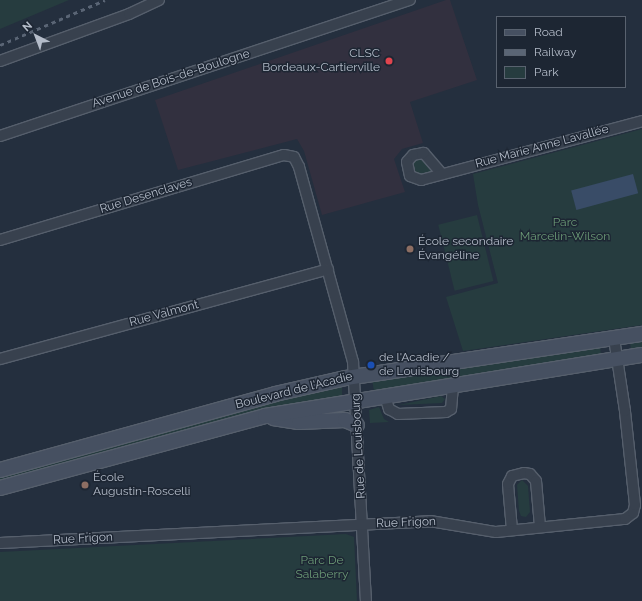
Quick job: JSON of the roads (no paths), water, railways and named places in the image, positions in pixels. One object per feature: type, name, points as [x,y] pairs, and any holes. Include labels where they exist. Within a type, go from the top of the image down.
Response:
[{"type":"main road","name":"Boulevard de l'Acadie","points":[[0,470],[290,390],[355,376],[642,334]]},
{"type":"main road","name":"Boulevard de l'Acadie","points":[[0,488],[265,416],[642,355]]},
{"type":"main road","points":[[265,416],[299,422],[345,420],[358,425]]},
{"type":"street","points":[[0,61],[129,14],[159,0]]},
{"type":"street","name":"Avenue de Bois-de-Boulogne","points":[[0,136],[410,0]]},
{"type":"street","name":"Rue Marie Anne Lavallée","points":[[442,174],[642,121]]},
{"type":"street","name":"Rue Desenclaves","points":[[0,240],[284,155],[293,156]]},
{"type":"street","name":"Rue de Louisbourg","points":[[293,156],[298,163],[328,269],[355,376],[366,601]]},
{"type":"street","name":"Rue Valmont","points":[[0,359],[328,269]]},
{"type":"street","name":"Rue Frigon","points":[[0,542],[438,521],[492,531],[622,520],[633,513],[634,505],[627,422],[614,338]]},
{"type":"street","points":[[385,396],[389,409],[398,414],[446,412],[450,409],[453,385]]},
{"type":"street","points":[[512,530],[509,482],[514,475],[524,473],[530,474],[536,481],[540,527]]},
{"type":"water","points":[[633,174],[638,193],[576,210],[571,191]]},
{"type":"railway","points":[[0,45],[105,0]]},
{"type":"place","name":"CLSC Bordeaux-Cartierville","points":[[389,61]]},
{"type":"place","name":"École secondaire Évangéline","points":[[410,249]]},
{"type":"place","name":"de l'Acadie / de Louisbourg","points":[[371,365]]},
{"type":"place","name":"École Augustin-Roscelli","points":[[85,485]]},
{"type":"park label","name":"Parc Marcelin-Wilson","points":[[565,230]]},
{"type":"park label","name":"Parc De Salaberry","points":[[322,568]]}]
